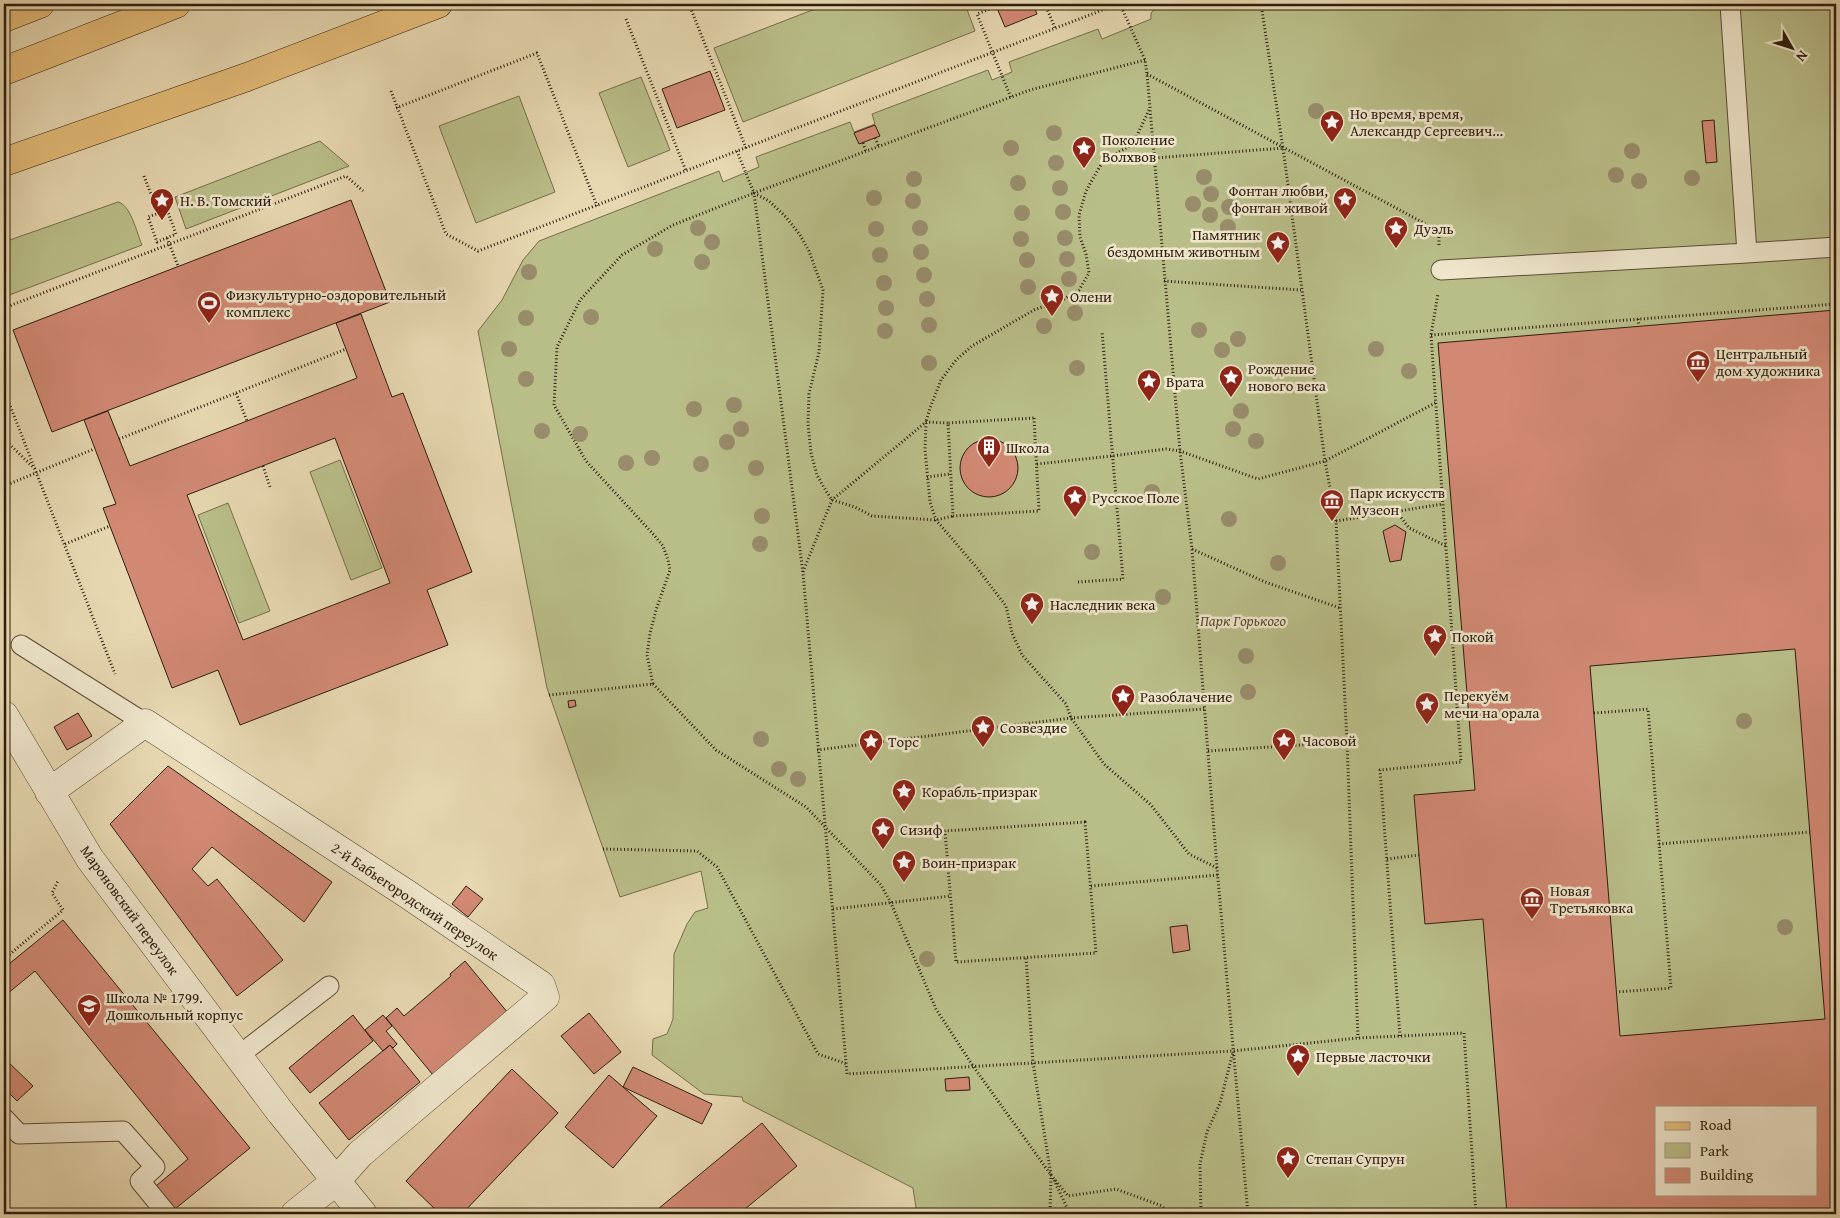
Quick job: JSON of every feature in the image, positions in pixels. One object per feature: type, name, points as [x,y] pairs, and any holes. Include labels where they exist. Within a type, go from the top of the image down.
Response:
[{"type":"main road","points":[[4,18],[40,4]]},
{"type":"main road","points":[[4,71],[176,4]]},
{"type":"main road","points":[[4,162],[247,77],[438,4]]},
{"type":"street","name":"Мароновский переулок","points":[[4,715],[90,859],[281,1113],[363,1214]]},
{"type":"street","points":[[49,792],[138,719]]},
{"type":"street","name":"2-й Бабьегородский переулок","points":[[138,719],[407,894],[541,985],[545,997],[360,1154],[336,1181]]},
{"type":"street","points":[[295,1214],[336,1181]]},
{"type":"lane","points":[[1730,4],[1747,253]]},
{"type":"lane","points":[[1442,270],[1836,247]]},
{"type":"lane","points":[[21,645],[138,719]]},
{"type":"lane","points":[[238,1056],[329,986]]},
{"type":"lane","points":[[4,1118],[19,1134],[123,1131],[156,1168],[140,1181],[168,1214]]},
{"type":"path","points":[[689,4],[746,148]]},
{"type":"path","points":[[1002,4],[977,14],[1011,98]]},
{"type":"path","points":[[1045,4],[1054,28]]},
{"type":"path","points":[[1103,4],[1105,8]]},
{"type":"path","points":[[391,92],[446,234],[478,251],[1119,4],[1145,60],[1147,74],[1180,451],[1192,548],[1217,868],[1248,1214]]},
{"type":"path","points":[[1261,4],[1336,521],[1347,742],[1358,1038]]},
{"type":"path","points":[[626,19],[686,171]]},
{"type":"path","points":[[396,108],[537,53],[597,206]]},
{"type":"path","points":[[1145,60],[1030,90],[673,224],[622,256],[580,300],[557,347],[554,405],[586,461],[654,535],[663,546],[668,560],[670,570],[656,610],[647,655],[653,684],[716,750],[806,807],[881,885],[891,903],[936,1009],[973,1066],[1068,1196],[1116,1189],[1162,1206],[1168,1214]]},
{"type":"path","points":[[1147,74],[1422,222],[1439,234],[1442,270],[1431,335],[1461,762],[1380,770],[1400,1036]]},
{"type":"path","points":[[1149,109],[1133,144],[1102,161],[1086,191],[1079,215],[1080,230],[1089,273],[1079,290],[1064,299],[1034,310],[972,346],[956,360],[941,380],[926,422],[925,450],[927,477],[930,502],[936,520],[1006,606],[1012,633],[1022,655],[1066,704],[1071,718],[1104,764],[1152,805],[1188,854],[1217,868]]},
{"type":"path","points":[[875,138],[879,147]]},
{"type":"path","points":[[863,143],[866,152]]},
{"type":"path","points":[[1155,158],[1283,148]]},
{"type":"path","points":[[737,151],[754,193],[803,573],[817,750],[847,1074],[1033,1064],[1233,1050],[1358,1038],[1464,1033],[1476,1214]]},
{"type":"path","points":[[144,176],[158,213]]},
{"type":"path","points":[[4,308],[346,176],[363,191]]},
{"type":"path","points":[[754,193],[769,201],[786,216],[800,235],[809,251],[823,290],[819,352],[809,394],[808,424],[811,453],[817,475],[832,500],[855,507],[872,516],[936,520],[953,516],[1039,511],[1034,418],[948,423],[926,422],[832,500],[803,573]]},
{"type":"path","points":[[167,210],[176,234],[167,238],[158,242],[148,217],[167,210]]},
{"type":"path","points":[[167,238],[178,266]]},
{"type":"path","points":[[1164,280],[1301,290]]},
{"type":"path","points":[[1431,335],[1836,304]]},
{"type":"path","points":[[1638,319],[1639,326]]},
{"type":"path","points":[[1078,582],[1123,578],[1102,331]]},
{"type":"path","points":[[119,439],[346,349]]},
{"type":"path","points":[[4,390],[65,544],[138,719]]},
{"type":"path","points":[[236,393],[247,421]]},
{"type":"path","points":[[1037,464],[1166,448],[1180,451],[1258,479],[1326,461],[1437,402]]},
{"type":"path","points":[[948,423],[953,516]]},
{"type":"path","points":[[4,439],[37,472]]},
{"type":"path","points":[[4,486],[94,449]]},
{"type":"path","points":[[263,466],[270,487]]},
{"type":"path","points":[[927,477],[950,474]]},
{"type":"path","points":[[1336,521],[1444,504]]},
{"type":"path","points":[[1397,512],[1409,528],[1446,546]]},
{"type":"path","points":[[65,544],[110,526]]},
{"type":"path","points":[[1192,548],[1265,582],[1340,608]]},
{"type":"path","points":[[549,695],[653,684]]},
{"type":"path","points":[[817,750],[1071,718],[1205,709]]},
{"type":"path","points":[[1594,713],[1648,709],[1671,988],[1617,992]]},
{"type":"path","points":[[1208,751],[1347,742]]},
{"type":"path","points":[[1085,822],[1096,953],[956,962],[951,896],[945,831],[1085,822]]},
{"type":"path","points":[[1659,844],[1810,832]]},
{"type":"path","points":[[602,849],[697,851],[717,867],[818,1054],[847,1064]]},
{"type":"path","points":[[1387,859],[1419,856]]},
{"type":"path","points":[[1091,886],[1218,875]]},
{"type":"path","points":[[4,959],[63,910],[52,894],[58,881]]},
{"type":"path","points":[[833,909],[951,896]]},
{"type":"path","points":[[1026,957],[1033,1064],[1052,1175],[1050,1214]]},
{"type":"path","points":[[1201,1214],[1200,1164],[1207,1132],[1220,1104],[1233,1050]]},
{"type":"path","points":[[1052,1175],[1070,1214]]},
{"type":"green space","points":[[828,4],[965,4],[975,31],[743,122],[714,48]]},
{"type":"green space","name":"Парк Горького","points":[[1159,4],[1836,4],[1836,1214],[917,1214],[913,1188],[743,1101],[742,1097],[704,1094],[652,1055],[653,1039],[667,1034],[673,1019],[674,954],[687,924],[695,912],[708,908],[701,871],[620,897],[547,688],[478,331],[502,300],[523,260],[539,241],[719,171],[723,182],[759,167],[756,157],[850,122],[854,132],[875,124],[872,114],[988,70],[992,80],[1012,72],[1009,62],[1098,29],[1102,39],[1151,19],[1151,13]]},
{"type":"green space","points":[[641,77],[670,150],[628,167],[599,93]]},
{"type":"green space","points":[[519,96],[555,192],[476,223],[439,126]]},
{"type":"green space","points":[[320,141],[349,166],[186,229],[175,197]]},
{"type":"green space","points":[[118,202],[127,208],[142,245],[4,297],[4,242]]},
{"type":"green space","points":[[340,460],[382,568],[351,580],[310,472]]},
{"type":"green space","points":[[228,503],[270,611],[239,623],[198,515]]},
{"type":"building","points":[[1009,4],[1033,4],[1037,14],[1005,27],[997,8]]},
{"type":"building","points":[[710,71],[725,110],[677,128],[662,89]]},
{"type":"building","points":[[1714,120],[1717,162],[1706,163],[1702,121]]},
{"type":"building","points":[[875,125],[880,136],[859,144],[854,133]]},
{"type":"building","points":[[351,200],[390,302],[52,432],[13,330]]},
{"type":"building","points":[[1836,310],[1836,1214],[1507,1214],[1483,919],[1425,924],[1414,795],[1475,790],[1438,343]],"holes":[[[1795,649],[1825,1019],[1620,1036],[1590,666]]]},
{"type":"building","points":[[361,314],[392,397],[403,393],[472,572],[427,590],[448,645],[240,725],[218,670],[172,688],[103,508],[116,504],[84,420],[108,411],[130,466],[247,421],[357,378],[336,323]],"holes":[[[335,438],[390,583],[243,640],[187,495]]]},
{"type":"building","name":"Школа","points":[[983,439],[995,439],[1010,447],[1018,462],[1018,474],[1010,489],[995,497],[983,497],[968,489],[960,474],[960,462],[968,447]]},
{"type":"building","points":[[1395,525],[1406,532],[1401,560],[1390,562],[1383,531]]},
{"type":"building","points":[[575,700],[576,706],[569,708],[568,701]]},
{"type":"building","points":[[78,713],[92,736],[67,750],[54,727]]},
{"type":"building","points":[[168,766],[332,882],[304,922],[212,847],[192,869],[208,886],[217,879],[283,960],[237,996],[110,824]]},
{"type":"building","points":[[466,886],[483,899],[468,917],[452,904]]},
{"type":"building","points":[[63,920],[250,1148],[175,1209],[156,1186],[188,1159],[35,971],[7,994],[4,990],[4,968]]},
{"type":"building","points":[[1187,925],[1190,950],[1173,953],[1170,927]]},
{"type":"building","points":[[465,961],[508,1013],[433,1075],[386,1018],[397,1008],[404,1016],[451,976],[450,974]]},
{"type":"building","points":[[589,1013],[621,1052],[594,1074],[561,1036]]},
{"type":"building","points":[[353,1015],[373,1041],[310,1093],[289,1068]]},
{"type":"building","points":[[383,1015],[392,1026],[386,1031],[397,1044],[393,1048],[390,1045],[383,1051],[365,1030]]},
{"type":"building","points":[[390,1045],[420,1082],[349,1140],[319,1103]]},
{"type":"building","points":[[4,1058],[33,1086],[17,1101],[4,1088]]},
{"type":"building","points":[[633,1067],[712,1104],[702,1124],[623,1087]]},
{"type":"building","points":[[512,1069],[558,1113],[462,1214],[440,1214],[406,1181]]},
{"type":"building","points":[[609,1075],[657,1116],[613,1168],[565,1127]]},
{"type":"building","points":[[969,1077],[970,1090],[946,1091],[945,1079]]},
{"type":"building","points":[[762,1123],[797,1166],[739,1214],[652,1214]]},
{"type":"place","name":"Но время, время, Александр Сергеевич...","points":[[1332,143]]},
{"type":"place","name":"Поколение Волхвов","points":[[1084,169]]},
{"type":"place","name":"Фонтан любви, фонтан живой","points":[[1345,220]]},
{"type":"place","name":"Н. В. Томский","points":[[162,221]]},
{"type":"place","name":"Дуэль","points":[[1396,249]]},
{"type":"place","name":"Памятник бездомным животным","points":[[1278,264]]},
{"type":"place","name":"Олени","points":[[1052,317]]},
{"type":"place","name":"Физкультурно-оздоровительный комплекс","points":[[209,324]]},
{"type":"place","name":"Центральный дом художника","points":[[1698,383]]},
{"type":"place","name":"Рождение нового века","points":[[1231,398]]},
{"type":"place","name":"Врата","points":[[1149,402]]},
{"type":"place","name":"Школа","points":[[989,468]]},
{"type":"place","name":"Русское Поле","points":[[1075,518]]},
{"type":"place","name":"Парк искусств Музеон","points":[[1332,522]]},
{"type":"place","name":"Наследник века","points":[[1032,625]]},
{"type":"place","name":"Покой","points":[[1435,657]]},
{"type":"place","name":"Разоблачение","points":[[1123,717]]},
{"type":"place","name":"Перекуём мечи на орала","points":[[1427,725]]},
{"type":"place","name":"Созвездие","points":[[983,748]]},
{"type":"place","name":"Часовой","points":[[1284,761]]},
{"type":"place","name":"Торс","points":[[871,762]]},
{"type":"place","name":"Корабль-призрак","points":[[904,812]]},
{"type":"place","name":"Сизиф","points":[[883,850]]},
{"type":"place","name":"Воин-призрак","points":[[904,883]]},
{"type":"place","name":"Новая Третьяковка","points":[[1532,920]]},
{"type":"place","name":"Школа № 1799. Дошкольный корпус","points":[[89,1027]]},
{"type":"place","name":"Первые ласточки","points":[[1298,1077]]},
{"type":"place","name":"Степан Супрун","points":[[1288,1179]]}]
